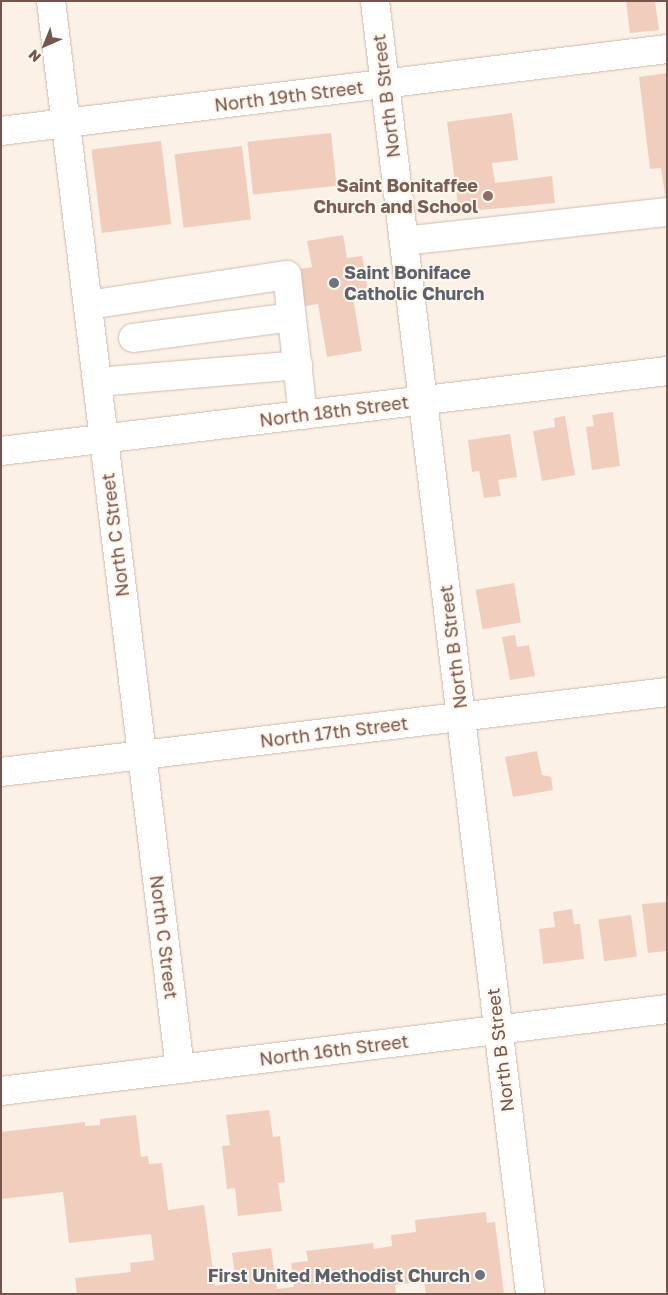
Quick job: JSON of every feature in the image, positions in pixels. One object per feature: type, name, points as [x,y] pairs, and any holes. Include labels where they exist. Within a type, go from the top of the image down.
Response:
[{"type":"street","name":"North C Street","points":[[51,1],[180,1069]]},
{"type":"street","name":"North B Street","points":[[375,1],[530,1294]]},
{"type":"street","name":"North 19th Street","points":[[1,131],[667,49]]},
{"type":"street","points":[[404,241],[667,212]]},
{"type":"street","points":[[88,305],[287,275],[303,415]]},
{"type":"street","points":[[129,299],[138,379]]},
{"type":"street","points":[[133,338],[292,318]]},
{"type":"street","points":[[97,382],[298,365]]},
{"type":"street","name":"North 18th Street","points":[[1,451],[667,371]]},
{"type":"street","name":"North 17th Street","points":[[1,772],[667,692]]},
{"type":"street","name":"North 16th Street","points":[[1,1091],[667,1009]]},
{"type":"building","points":[[626,1],[655,1],[659,30],[630,33]]},
{"type":"building","points":[[667,73],[666,201],[661,168],[650,169],[639,77]]},
{"type":"building","points":[[512,113],[518,160],[492,163],[495,183],[552,176],[555,203],[459,212],[447,122]]},
{"type":"building","points":[[331,133],[337,186],[253,194],[247,142]]},
{"type":"building","points":[[161,141],[171,224],[102,233],[92,150]]},
{"type":"building","points":[[242,146],[251,219],[184,228],[175,154]]},
{"type":"building","name":"Saint Boniface Catholic Church","points":[[343,235],[347,258],[362,256],[369,296],[353,298],[362,351],[327,357],[318,304],[305,306],[299,269],[312,267],[307,241]]},
{"type":"building","points":[[613,412],[620,466],[592,470],[586,427],[594,426],[592,415]]},
{"type":"building","points":[[565,416],[575,475],[542,481],[533,431],[555,427],[554,418]]},
{"type":"building","points":[[510,434],[517,477],[498,480],[501,496],[484,498],[479,471],[472,472],[468,440]]},
{"type":"building","points":[[514,583],[521,622],[483,629],[476,590]]},
{"type":"building","points":[[515,635],[517,647],[529,645],[535,676],[510,680],[502,637]]},
{"type":"building","points":[[537,751],[542,775],[551,777],[553,790],[513,797],[505,757]]},
{"type":"building","points":[[667,902],[667,951],[648,953],[642,904]]},
{"type":"building","points":[[572,909],[574,924],[580,924],[584,959],[543,964],[539,929],[555,927],[553,912]]},
{"type":"building","points":[[631,915],[637,957],[604,961],[598,920]]},
{"type":"building","points":[[269,1110],[273,1137],[280,1136],[285,1182],[278,1183],[282,1211],[238,1216],[235,1188],[227,1189],[222,1146],[230,1145],[226,1115]]},
{"type":"building","points":[[136,1115],[141,1157],[148,1156],[149,1164],[162,1163],[168,1210],[204,1205],[215,1286],[236,1283],[232,1253],[271,1248],[277,1289],[294,1287],[291,1263],[308,1261],[306,1251],[373,1243],[374,1249],[392,1246],[391,1235],[416,1232],[415,1220],[486,1212],[487,1223],[495,1222],[504,1294],[426,1294],[424,1281],[395,1285],[396,1294],[77,1294],[75,1278],[131,1272],[130,1263],[154,1260],[151,1234],[69,1243],[63,1192],[1,1199],[1,1132],[85,1122],[85,1126],[100,1125],[100,1119]]},
{"type":"place","name":"Saint Bonitaffee Church and School","points":[[488,196]]},
{"type":"place","name":"Saint Boniface Catholic Church","points":[[334,283]]},
{"type":"place","name":"First United Methodist Church","points":[[480,1275]]}]
